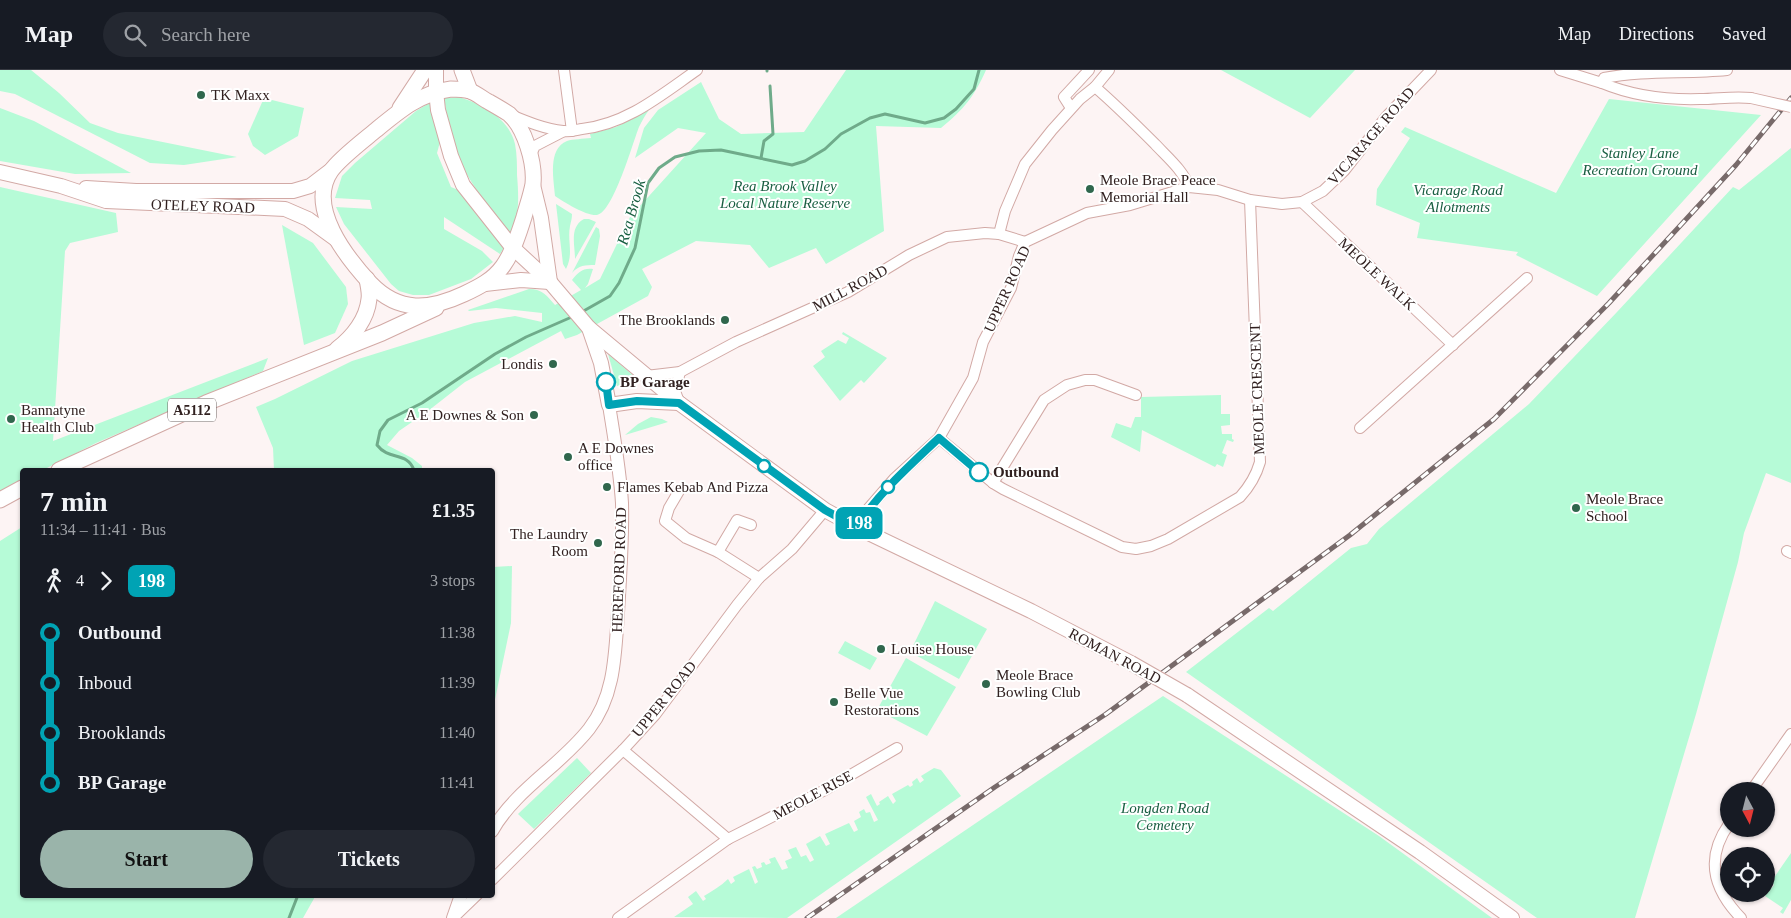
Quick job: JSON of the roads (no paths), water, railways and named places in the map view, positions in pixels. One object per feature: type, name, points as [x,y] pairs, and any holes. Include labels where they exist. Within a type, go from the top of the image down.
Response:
[{"type":"main road","points":[[396,114],[425,70]]},
{"type":"main road","name":"HEREFORD ROAD","points":[[436,70],[438,110],[450,156],[463,185],[512,247],[550,282],[589,328],[601,363],[609,405]]},
{"type":"main road","points":[[462,70],[470,91]]},
{"type":"main road","points":[[451,89],[470,91],[508,114],[521,130],[530,156],[532,184],[541,218],[550,282],[522,280],[485,284],[447,302],[426,307],[410,306],[391,300],[379,292],[367,279],[337,240],[323,203],[324,187],[331,170],[396,114],[419,98],[436,91],[451,89]]},
{"type":"main road","name":"OTELEY ROAD","points":[[61,186],[136,191],[293,191],[310,186],[331,170]]},
{"type":"main road","name":"OTELEY ROAD","points":[[0,172],[61,186],[106,201],[285,209],[308,219],[337,240]]},
{"type":"main road","points":[[485,284],[503,266],[519,235],[532,184]]},
{"type":"main road","name":"A5112","points":[[327,356],[342,345],[362,322],[367,312],[370,297],[367,279]]},
{"type":"main road","name":"A5112","points":[[63,468],[206,403],[382,333],[447,302]]},
{"type":"main road","name":"ROMAN ROAD","points":[[589,328],[679,403],[825,510],[856,527],[1031,611],[1131,663],[1187,695],[1420,852],[1512,918]]},
{"type":"main road","points":[[609,405],[637,401],[679,403]]},
{"type":"main road","points":[[0,500],[20,489]]},
{"type":"street","points":[[564,70],[568,131]]},
{"type":"street","points":[[530,156],[535,146],[568,131],[591,128],[625,118],[640,110],[697,70]]},
{"type":"street","points":[[1071,108],[1064,97],[1089,70]]},
{"type":"street","points":[[999,234],[1005,211],[1025,164],[1071,108],[1095,87],[1109,70]]},
{"type":"street","name":"VICARAGE ROAD","points":[[1250,200],[1282,204],[1302,202],[1323,191],[1344,171],[1386,116],[1431,70]]},
{"type":"street","points":[[1560,70],[1620,90],[1656,98],[1700,99],[1739,96],[1791,107]]},
{"type":"street","points":[[1602,83],[1604,78],[1618,74],[1657,71],[1727,70]]},
{"type":"street","points":[[1095,87],[1124,112],[1168,158],[1186,179],[1189,187]]},
{"type":"street","points":[[508,114],[530,123],[568,131]]},
{"type":"street","name":"UPPER ROAD","points":[[856,527],[868,509],[894,479],[939,438],[973,378],[984,342],[1011,288],[1019,256],[1025,242],[1087,212],[1130,205],[1189,187],[1218,190],[1250,200]]},
{"type":"street","name":"MEOLE CRESCENT","points":[[939,438],[993,483],[1054,515],[1122,547],[1136,549],[1151,546],[1168,539],[1240,497],[1256,475],[1260,462],[1250,200]]},
{"type":"street","name":"MEOLE WALK","points":[[1302,202],[1453,345]]},
{"type":"street","name":"MILL ROAD","points":[[646,376],[680,372],[736,342],[848,292],[909,256],[947,237],[985,233],[999,234],[1025,242]]},
{"type":"street","points":[[1360,428],[1526,278]]},
{"type":"street","points":[[679,403],[675,391],[680,372]]},
{"type":"street","points":[[993,483],[1044,400],[1067,385],[1085,380],[1095,380],[1136,395]]},
{"type":"street","name":"HEREFORD ROAD","points":[[495,826],[518,798],[570,751],[589,729],[602,709],[610,688],[615,657],[622,553],[622,523],[620,474],[609,405]]},
{"type":"street","points":[[679,491],[669,508],[665,521],[686,538],[718,552],[759,578]]},
{"type":"street","name":"UPPER ROAD","points":[[495,877],[623,750],[656,714],[759,578],[792,549],[825,510]]},
{"type":"street","points":[[718,552],[737,520],[751,526]]},
{"type":"street","points":[[1757,782],[1791,734]]},
{"type":"street","name":"MEOLE RISE","points":[[618,918],[728,839],[823,791],[896,748]]},
{"type":"street","points":[[623,750],[728,839]]},
{"type":"street","points":[[1721,838],[1716,846],[1714,858],[1715,874],[1725,899],[1741,918]]},
{"type":"street","points":[[453,918],[460,898]]},
{"type":"street","points":[[453,918],[474,898]]},
{"type":"waterway","name":"Rea Brook","points":[[580,313],[610,296],[619,283],[635,248],[648,183],[659,168],[675,157],[699,151],[721,150],[792,165],[805,161],[825,149],[841,134],[870,118],[885,114],[925,123],[944,118],[956,109],[974,89],[979,70]]},
{"type":"waterway","points":[[761,158],[764,141],[773,134],[770,86]]},
{"type":"waterway","name":"Rea Brook","points":[[413,468],[407,460],[387,453],[377,445],[380,431],[388,420],[422,403],[495,354],[526,337],[574,316]]},
{"type":"waterway","name":"Rea Brook","points":[[289,918],[297,898]]},
{"type":"railway","points":[[807,918],[995,787],[1106,714],[1350,535],[1494,419],[1609,303],[1736,165],[1791,98]]},
{"type":"place","name":"TK Maxx","points":[[201,95]]},
{"type":"place","name":"Meole Brace Peace Memorial Hall","points":[[1090,189]]},
{"type":"place","name":"The Brooklands","points":[[725,320]]},
{"type":"place","name":"Londis","points":[[553,364]]},
{"type":"place","name":"BP Garage","points":[[606,382]]},
{"type":"place","name":"A E Downes & Son","points":[[534,415]]},
{"type":"place","name":"Bannatyne Health Club","points":[[11,419]]},
{"type":"place","name":"A E Downes office","points":[[568,457]]},
{"type":"place","name":"Outbound","points":[[979,472]]},
{"type":"place","name":"Flames Kebab And Pizza","points":[[607,487]]},
{"type":"place","name":"Meole Brace School","points":[[1576,508]]},
{"type":"place","name":"The Laundry Room","points":[[598,543]]},
{"type":"place","name":"Louise House","points":[[881,649]]},
{"type":"place","name":"Meole Brace Bowling Club","points":[[986,684]]},
{"type":"place","name":"Belle Vue Restorations","points":[[834,702]]},
{"type":"park label","name":"Stanley Lane Recreation Ground","points":[[1640,162]]},
{"type":"park label","name":"Rea Brook Valley Local Nature Reserve","points":[[785,194]]},
{"type":"park label","name":"Vicarage Road Allotments","points":[[1458,198]]},
{"type":"park label","name":"Longden Road Cemetery","points":[[1165,816]]}]
